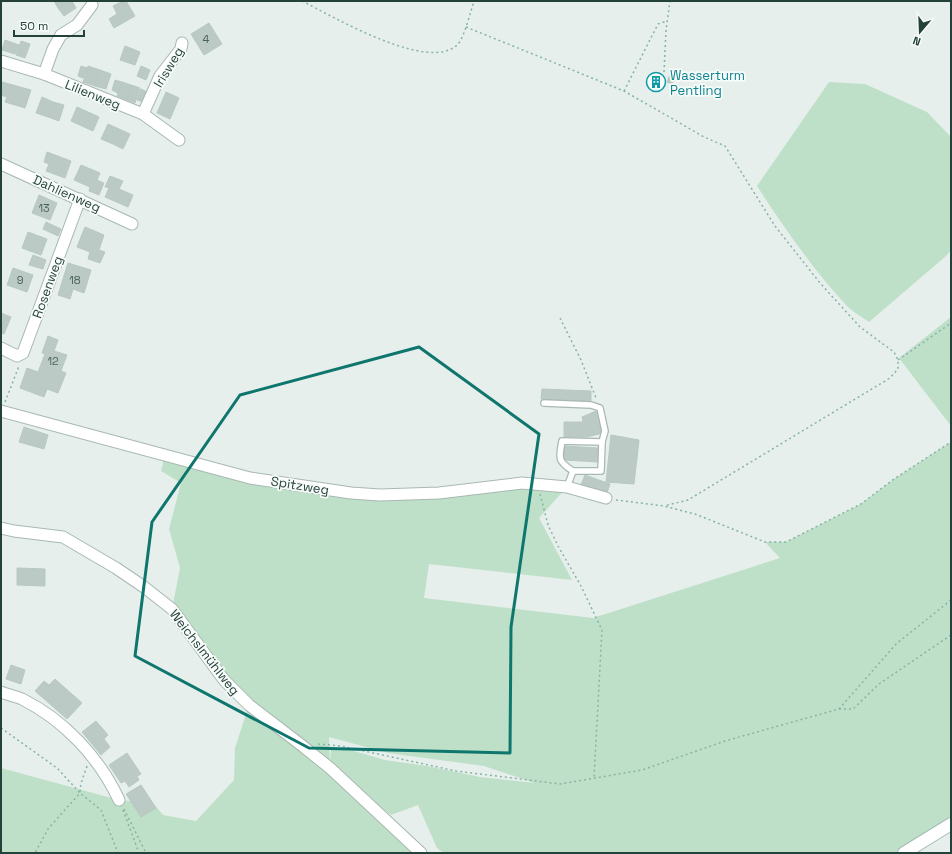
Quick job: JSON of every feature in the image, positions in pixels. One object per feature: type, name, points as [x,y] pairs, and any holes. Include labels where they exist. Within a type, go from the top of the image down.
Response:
[{"type":"street","points":[[44,74],[53,49],[61,35],[77,25],[92,5]]},
{"type":"street","name":"Irisweg","points":[[143,114],[160,76],[181,49],[182,43]]},
{"type":"street","name":"Lilienweg","points":[[1,62],[44,74],[143,114],[179,140]]},
{"type":"street","name":"Dahlienweg","points":[[1,164],[132,224]]},
{"type":"street","name":"Rosenweg","points":[[23,352],[80,199]]},
{"type":"street","points":[[1,348],[17,356],[23,352]]},
{"type":"street","name":"Spitzweg","points":[[1,411],[250,478],[351,493],[380,495],[439,493],[522,483],[567,487],[606,498]]},
{"type":"street","name":"Weichslmühlweg","points":[[1,528],[63,537],[116,568],[144,587],[172,609],[224,680],[249,706],[330,768],[421,853]]},
{"type":"street","points":[[1,692],[21,699],[45,714],[76,738],[90,752],[114,788],[120,800]]},
{"type":"street","points":[[904,853],[951,824]]},
{"type":"lane","points":[[544,403],[600,408],[605,431],[602,442],[601,471],[573,471],[564,466],[559,457],[562,441],[602,442]]},
{"type":"lane","points":[[567,487],[573,471]]},
{"type":"path","points":[[302,1],[358,30],[395,45],[422,52],[444,53],[458,44],[466,27],[474,1]]},
{"type":"path","points":[[664,72],[667,20],[670,1]]},
{"type":"path","points":[[624,91],[658,24],[667,20]]},
{"type":"path","points":[[466,27],[624,91],[704,137],[725,146],[775,226],[820,283],[860,327],[894,352],[898,360],[898,369],[890,378],[688,500],[664,506]]},
{"type":"path","points":[[560,318],[581,360],[600,408]]},
{"type":"path","points":[[898,360],[951,323]]},
{"type":"path","points":[[10,390],[23,352]]},
{"type":"path","points":[[606,498],[664,506],[695,514],[765,542],[786,542],[861,504],[894,479],[951,442]]},
{"type":"path","points":[[538,484],[548,525],[581,586],[602,630],[594,778]]},
{"type":"path","points":[[839,709],[896,644],[951,600]]},
{"type":"path","points":[[300,744],[341,746],[456,771],[560,784],[642,770],[725,741],[839,709],[853,709],[879,684],[951,635]]},
{"type":"path","points":[[1,728],[57,768],[80,793],[101,810],[118,853]]},
{"type":"path","points":[[36,853],[48,829],[80,793],[80,783],[85,774],[90,752]]},
{"type":"path","points":[[120,800],[139,853]]},
{"type":"path","points":[[120,800],[146,853]]},
{"type":"highlighted area","points":[[419,347],[539,434],[511,627],[510,753],[309,748],[135,656],[152,522],[240,395]]},
{"type":"green space","points":[[829,82],[865,84],[927,112],[951,137],[951,250],[946,256],[869,322],[847,306],[823,278],[788,232],[757,186]]},
{"type":"green space","points":[[951,317],[951,426],[899,358]]},
{"type":"green space","points":[[951,442],[951,824],[904,853],[444,853],[437,848],[418,805],[391,815],[335,771],[421,853],[1,853],[1,768],[119,800],[153,803],[163,815],[196,821],[234,780],[235,748],[249,705],[172,609],[180,568],[169,529],[181,483],[161,471],[165,455],[250,478],[351,493],[522,483],[567,487],[539,518],[572,580],[429,564],[424,598],[593,618],[780,558],[765,542],[786,542],[861,504],[894,479]],"holes":[[[329,737],[388,753],[484,766],[535,783],[480,777],[427,766],[385,760],[354,751],[331,748],[330,763]]]},
{"type":"building","points":[[54,1],[70,1],[58,8]]},
{"type":"building","points":[[72,1],[76,8],[64,16],[58,8]]},
{"type":"building","points":[[126,1],[135,16],[114,28],[109,19],[117,14],[113,6]]},
{"type":"building","points":[[209,23],[222,44],[204,55],[191,34]]},
{"type":"building","points":[[5,40],[19,45],[15,54],[2,50]]},
{"type":"building","points":[[21,41],[30,44],[25,58],[16,55]]},
{"type":"building","points":[[125,46],[140,52],[135,65],[120,60]]},
{"type":"building","points":[[81,66],[87,68],[83,78],[78,76]]},
{"type":"building","points":[[88,66],[100,70],[95,86],[83,82]]},
{"type":"building","points":[[141,66],[150,70],[146,80],[137,76]]},
{"type":"building","points":[[100,70],[111,74],[106,89],[95,86]]},
{"type":"building","points":[[672,70],[677,73],[672,84],[667,82]]},
{"type":"building","name":"Wasserturm Pentling","points":[[656,73],[662,76],[665,82],[662,88],[656,91],[650,88],[647,82],[650,76]]},
{"type":"building","points":[[115,80],[122,82],[118,93],[112,90]]},
{"type":"building","points":[[2,82],[31,90],[25,108],[5,102],[7,97],[1,95]]},
{"type":"building","points":[[122,82],[131,85],[127,100],[117,96]]},
{"type":"building","points":[[131,85],[140,88],[135,103],[127,100]]},
{"type":"building","points":[[141,89],[147,92],[143,102],[137,100]]},
{"type":"building","points":[[166,92],[179,98],[170,119],[157,113]]},
{"type":"building","points":[[42,97],[53,102],[48,117],[36,113]]},
{"type":"building","points":[[53,102],[64,105],[59,121],[48,117]]},
{"type":"building","points":[[77,107],[99,117],[93,131],[71,121]]},
{"type":"building","points":[[108,124],[119,129],[113,144],[101,139]]},
{"type":"building","points":[[119,129],[130,134],[123,149],[113,144]]},
{"type":"building","points":[[47,152],[71,161],[65,178],[46,171],[49,164],[44,162]]},
{"type":"building","points":[[81,165],[100,173],[97,180],[104,183],[99,195],[89,191],[90,187],[74,180]]},
{"type":"building","points":[[110,176],[123,181],[119,189],[133,195],[128,207],[105,197],[109,188],[105,187]]},
{"type":"building","points":[[39,195],[57,203],[50,220],[32,213]]},
{"type":"building","points":[[46,222],[61,229],[58,236],[43,229]]},
{"type":"building","points":[[85,227],[104,235],[99,250],[105,252],[100,263],[88,259],[90,252],[77,247]]},
{"type":"building","points":[[28,232],[47,239],[41,255],[22,248]]},
{"type":"building","points":[[33,255],[46,260],[43,269],[29,265]]},
{"type":"building","points":[[68,263],[91,270],[84,293],[73,289],[70,299],[58,295]]},
{"type":"building","points":[[13,268],[33,275],[27,292],[7,285]]},
{"type":"building","points":[[1,313],[11,317],[4,334],[1,333]]},
{"type":"building","points":[[48,336],[58,340],[54,351],[67,355],[61,371],[66,373],[58,393],[47,389],[44,397],[20,388],[27,368],[38,372],[45,354],[42,353]]},
{"type":"building","points":[[542,389],[591,391],[591,402],[541,399]]},
{"type":"building","points":[[596,411],[603,433],[587,437],[564,437],[564,422],[583,422],[582,417]]},
{"type":"building","points":[[24,427],[48,435],[44,449],[19,442]]},
{"type":"building","points":[[611,435],[639,440],[634,484],[606,482]]},
{"type":"building","points":[[564,446],[599,448],[599,462],[564,460]]},
{"type":"building","points":[[585,475],[610,484],[606,496],[580,487]]},
{"type":"building","points":[[17,568],[45,569],[45,586],[17,585]]},
{"type":"building","points":[[11,665],[25,670],[21,684],[6,679]]},
{"type":"building","points":[[55,679],[82,703],[67,719],[35,691],[44,681],[49,685]]},
{"type":"building","points":[[96,721],[108,735],[104,739],[110,747],[101,755],[82,732]]},
{"type":"building","points":[[127,753],[141,774],[137,776],[139,780],[129,787],[125,781],[121,783],[109,765]]},
{"type":"building","points":[[141,785],[156,808],[141,817],[126,794]]},
{"type":"place","name":"Wasserturm Pentling","points":[[656,82]]}]
